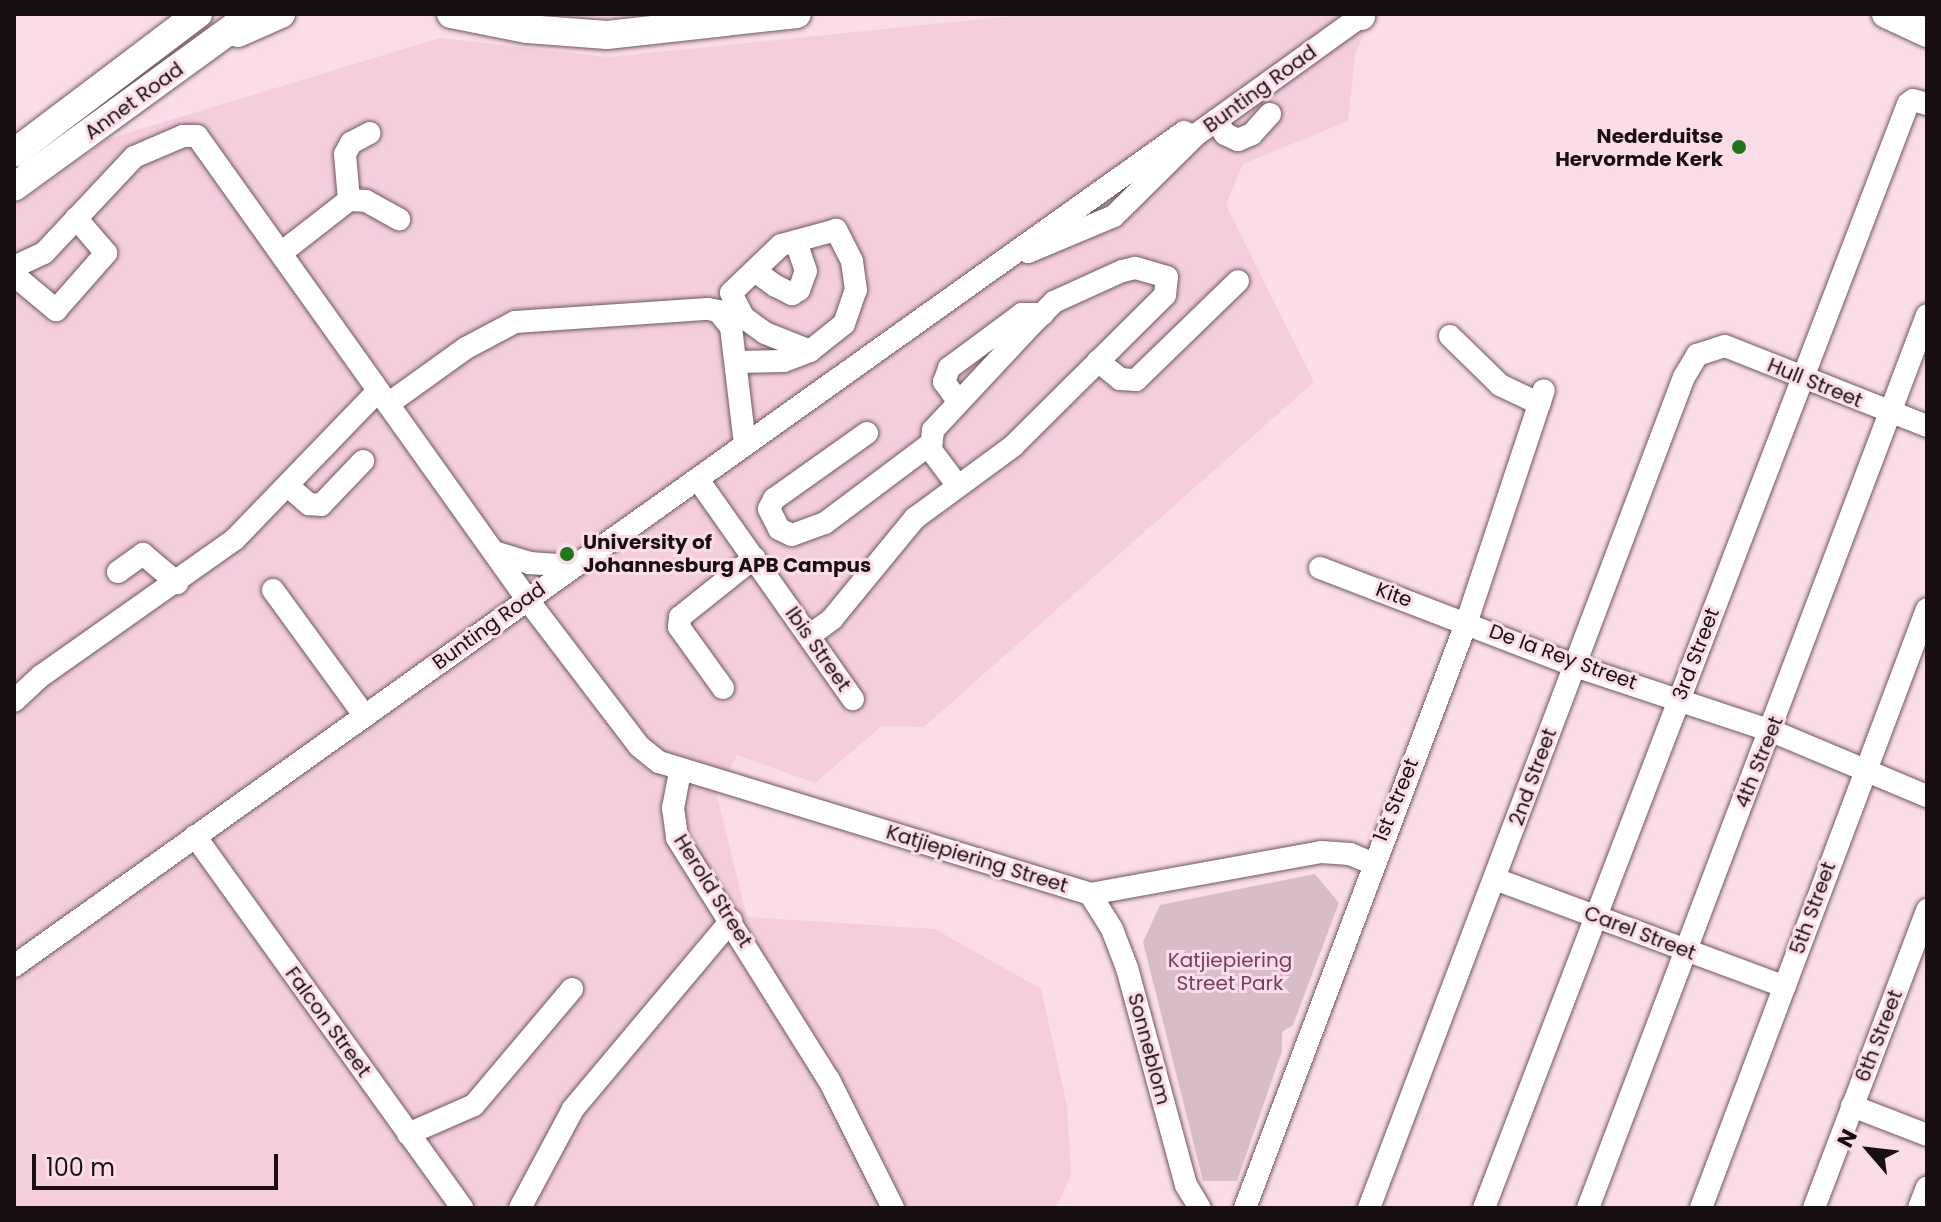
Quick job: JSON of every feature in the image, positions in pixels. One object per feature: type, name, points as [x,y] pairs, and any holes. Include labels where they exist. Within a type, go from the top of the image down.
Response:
[{"type":"main road","name":"Annet Road","points":[[14,153],[198,14]]},
{"type":"main road","name":"Annet Road","points":[[14,187],[252,14]]},
{"type":"main road","points":[[220,40],[281,14]]},
{"type":"main road","points":[[451,14],[527,29],[607,35],[797,14]]},
{"type":"main road","points":[[1886,14],[1927,33]]},
{"type":"street","name":"Bunting Road","points":[[1004,260],[1100,225],[1216,120],[1357,15]]},
{"type":"street","name":"Bunting Road","points":[[14,966],[573,566],[699,481],[745,444],[1004,260],[1109,195],[1184,132],[1357,15]]},
{"type":"street","name":"3rd Street","points":[[1487,1207],[1799,377],[1918,104]]},
{"type":"street","points":[[1216,120],[1225,134],[1244,139],[1270,114]]},
{"type":"street","points":[[349,200],[345,154],[351,143],[370,133]]},
{"type":"street","points":[[14,267],[44,253],[134,157],[194,135],[527,599],[639,746],[680,772]]},
{"type":"street","points":[[281,253],[349,200],[366,201],[399,219]]},
{"type":"street","points":[[14,275],[56,310],[106,253],[76,218]]},
{"type":"street","points":[[736,362],[769,364],[810,351],[835,334],[851,313],[854,275],[836,230],[781,245],[731,293],[733,305],[765,333],[810,351]]},
{"type":"street","points":[[755,271],[792,294],[799,290],[806,271],[796,242]]},
{"type":"street","points":[[809,636],[832,619],[915,518],[1013,446],[1165,295],[1167,277],[1135,268],[1054,302],[958,401],[933,430],[929,445],[825,523],[792,535],[779,529],[769,509],[774,499],[867,433]]},
{"type":"street","points":[[1098,361],[1120,379],[1136,380],[1238,281]]},
{"type":"street","points":[[14,701],[52,668],[177,583],[235,539],[383,398],[499,329],[535,318],[718,311],[731,327],[745,444]]},
{"type":"street","name":"4th Street","points":[[1588,1208],[1684,951],[1772,731],[1888,412],[1927,315]]},
{"type":"street","name":"1st Street","points":[[1245,1208],[1371,863],[1467,621],[1542,397],[1493,379],[1450,336]]},
{"type":"street","name":"Hull Street","points":[[1703,350],[1725,346],[1927,426]]},
{"type":"street","name":"2nd Street","points":[[1369,1208],[1684,377],[1703,350]]},
{"type":"street","points":[[929,445],[958,486]]},
{"type":"street","points":[[288,486],[309,504],[321,505],[363,461]]},
{"type":"street","name":"Ibis Street","points":[[699,481],[853,699]]},
{"type":"street","points":[[494,552],[541,566],[573,566]]},
{"type":"street","points":[[118,572],[143,554],[177,583]]},
{"type":"street","points":[[723,688],[679,627],[680,617],[754,558]]},
{"type":"street","name":"Kite","points":[[1320,568],[1467,621]]},
{"type":"street","points":[[273,590],[365,716]]},
{"type":"street","name":"5th Street","points":[[1701,1208],[1863,770],[1927,609]]},
{"type":"street","name":"De la Rey Street","points":[[1467,621],[1575,666],[1680,698],[1772,731],[1927,796]]},
{"type":"street","name":"Katjiepiering Street","points":[[680,772],[1090,894],[1321,852],[1350,854],[1371,863]]},
{"type":"street","name":"Herold Street","points":[[680,772],[673,808],[677,838],[829,1080],[893,1208]]},
{"type":"street","name":"Falcon Street","points":[[195,836],[462,1208]]},
{"type":"street","name":"Carel Street","points":[[1495,879],[1785,987]]},
{"type":"street","name":"Sonneblom","points":[[1090,894],[1112,929],[1127,968],[1186,1185],[1200,1208]]},
{"type":"street","name":"6th Street","points":[[1814,1208],[1927,910]]},
{"type":"street","points":[[520,1208],[573,1109],[731,921]]},
{"type":"street","points":[[408,1134],[474,1105],[572,989]]},
{"type":"street","points":[[1852,1106],[1927,1135]]},
{"type":"street","points":[[1919,1208],[1927,1187]]},
{"type":"shaded area","name":"University of Johannesburg APB Campus","points":[[1034,14],[1372,14],[1355,55],[1348,121],[1243,164],[1226,205],[1314,382],[924,727],[882,726],[815,783],[737,755],[717,796],[747,917],[935,929],[1041,989],[1067,1106],[1071,1175],[1056,1208],[14,1208],[14,207],[108,139],[440,38],[608,57]]},
{"type":"green space","name":"Katjiepiering Street Park","points":[[1315,874],[1339,903],[1293,1025],[1282,1032],[1282,1051],[1237,1181],[1203,1181],[1143,942],[1160,905]]},
{"type":"place","name":"Nederduitse Hervormde Kerk","points":[[1739,147]]},
{"type":"place","name":"University of Johannesburg APB Campus","points":[[567,554]]}]
